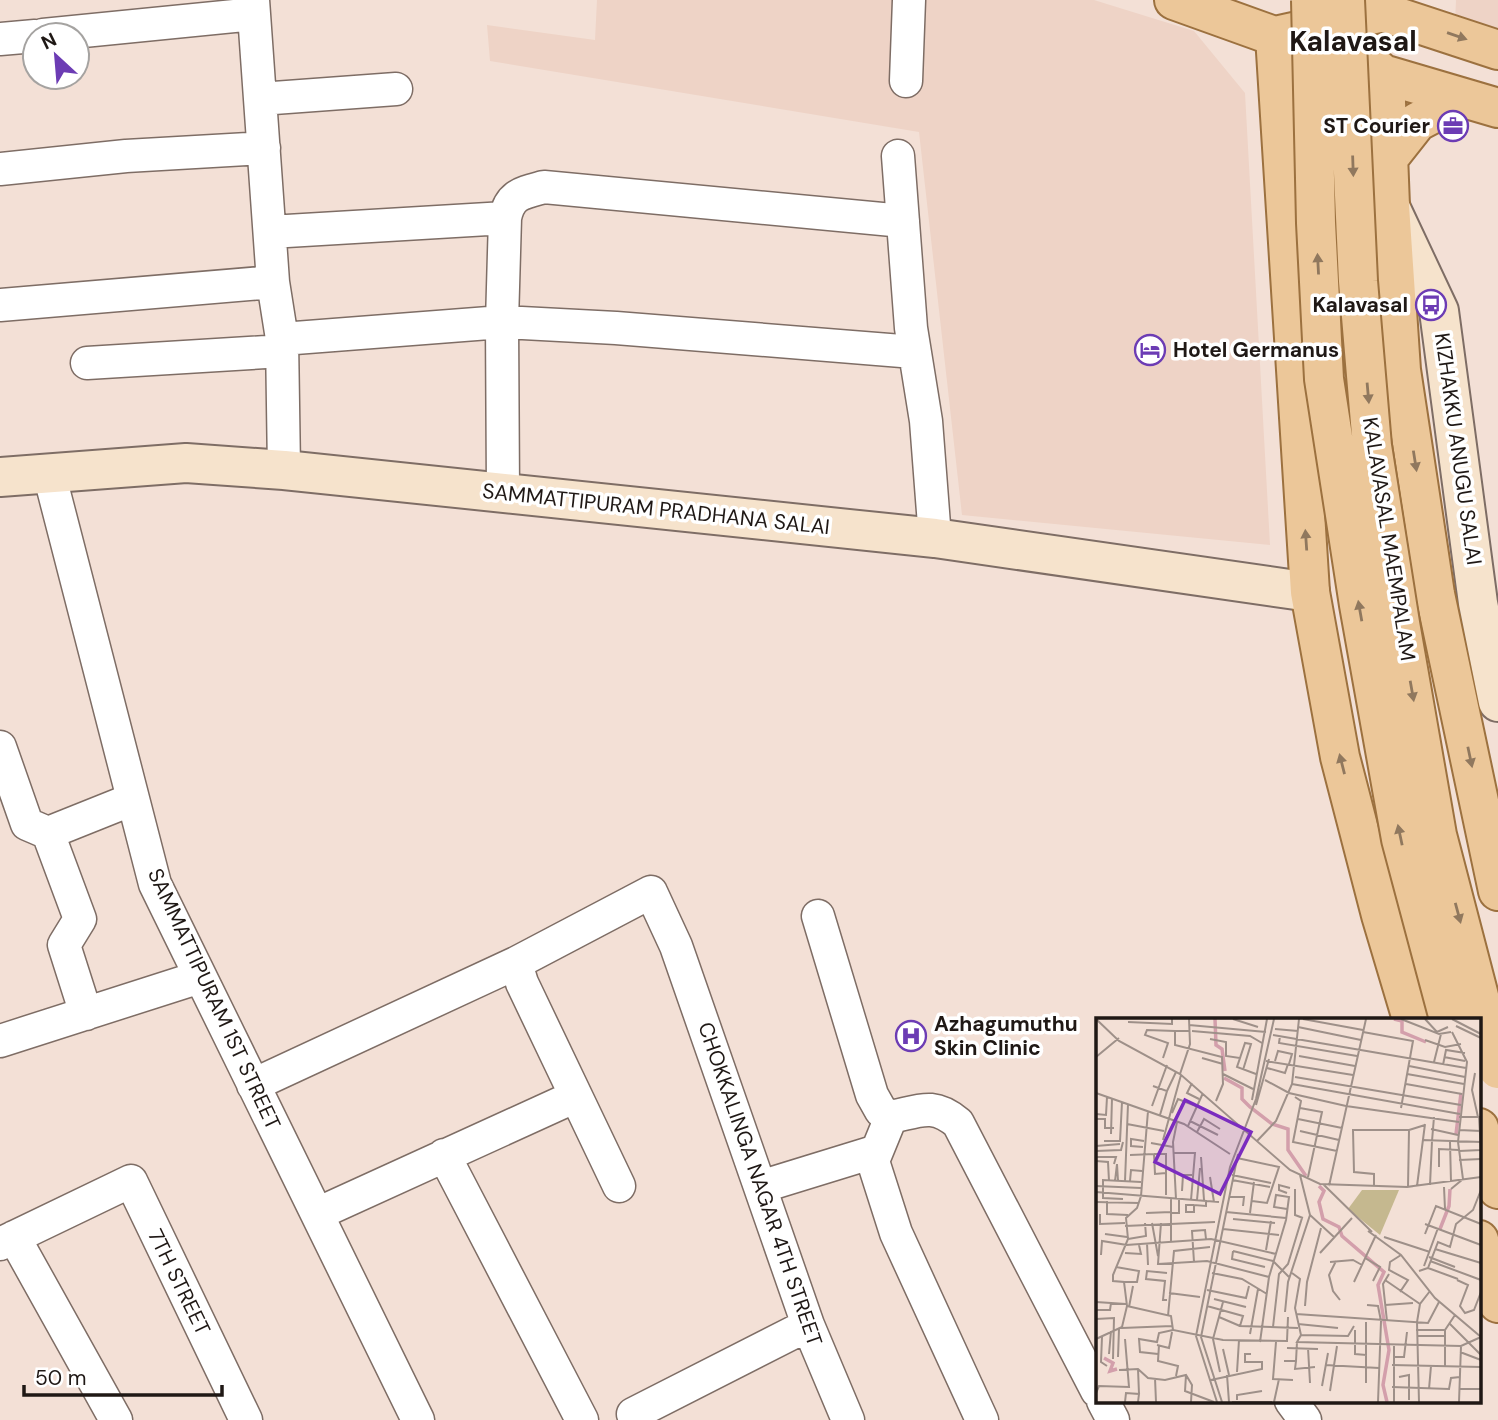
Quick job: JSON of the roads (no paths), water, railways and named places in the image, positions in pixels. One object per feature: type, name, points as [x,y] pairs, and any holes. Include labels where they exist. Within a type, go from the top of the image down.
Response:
[{"type":"main road","points":[[1185,4],[1385,76],[1481,103]]},
{"type":"main road","points":[[1185,4],[1230,32],[1257,69],[1263,116],[1267,250],[1292,291]]},
{"type":"main road","points":[[1275,36],[1325,5],[1401,9],[1498,50]]},
{"type":"main road","points":[[1325,5],[1385,76],[1387,160],[1401,370],[1435,594],[1498,891]]},
{"type":"main road","name":"KALAVASAL MAEMPALAM","points":[[1325,5],[1317,223],[1324,379],[1359,605],[1401,839],[1450,1018]]},
{"type":"main road","name":"KALAVASAL MAEMPALAM","points":[[1325,5],[1358,281],[1372,446],[1400,622],[1437,835],[1498,1069]]},
{"type":"main road","points":[[1275,36],[1310,592],[1340,757],[1381,915],[1412,1018]]},
{"type":"main road","points":[[1387,160],[1417,122],[1481,103]]},
{"type":"main road","points":[[1480,1131],[1498,1189]]},
{"type":"main road","points":[[1480,1243],[1498,1303]]},
{"type":"street","points":[[906,81],[909,0]]},
{"type":"street","points":[[91,29],[254,7],[272,282],[282,345],[284,470]]},
{"type":"street","points":[[0,39],[21,37]]},
{"type":"street","points":[[261,99],[396,89]]},
{"type":"street","points":[[0,169],[126,156],[264,148]]},
{"type":"street","points":[[898,156],[911,328],[926,421],[935,538]]},
{"type":"street","points":[[503,493],[502,322],[505,218],[508,204],[520,193],[544,187],[903,221]]},
{"type":"street","name":"KIZHAKKU ANUGU SALAI","points":[[1390,206],[1439,311],[1488,603],[1498,702]]},
{"type":"street","points":[[270,232],[505,218]]},
{"type":"street","points":[[0,305],[272,282]]},
{"type":"street","points":[[88,363],[502,322],[616,328],[914,352]]},
{"type":"street","name":"SAMMATTIPURAM PRADHANA SALAI","points":[[0,477],[186,463],[284,470],[935,538],[1310,592]]},
{"type":"street","name":"SAMMATTIPURAM 1ST STREET","points":[[49,474],[155,884],[418,1420]]},
{"type":"street","points":[[0,747],[27,824],[48,833],[133,799]]},
{"type":"street","points":[[48,833],[80,919],[64,945],[86,1014]]},
{"type":"street","name":"CHOKKALINGA NAGAR 4TH STREET","points":[[516,963],[651,892],[676,946],[808,1325],[848,1420]]},
{"type":"street","points":[[818,916],[873,1095],[881,1111],[891,1117],[925,1109],[945,1112],[958,1123],[1096,1389]]},
{"type":"street","points":[[253,1085],[516,963],[522,983],[619,1186]]},
{"type":"street","points":[[0,1041],[200,977]]},
{"type":"street","points":[[317,1214],[576,1096]]},
{"type":"street","points":[[891,1117],[873,1161],[896,1233],[982,1420]]},
{"type":"street","points":[[760,1186],[877,1152]]},
{"type":"street","points":[[444,1155],[582,1420]]},
{"type":"street","name":"7TH STREET","points":[[7,1240],[131,1181],[246,1420]]},
{"type":"street","points":[[7,1240],[116,1420]]},
{"type":"street","points":[[635,1420],[633,1414],[808,1325]]},
{"type":"street","points":[[1103,1402],[1113,1420]]},
{"type":"street","points":[[1292,1402],[1305,1420]]},
{"type":"place","name":"ST Courier","points":[[1453,126]]},
{"type":"place","name":"Kalavasal","points":[[1431,305]]},
{"type":"place","name":"Hotel Germanus","points":[[1150,350]]},
{"type":"place","name":"Azhagumuthu Skin Clinic","points":[[911,1036]]},
{"type":"district","name":"Kalavasal","points":[[1353,41]]}]
